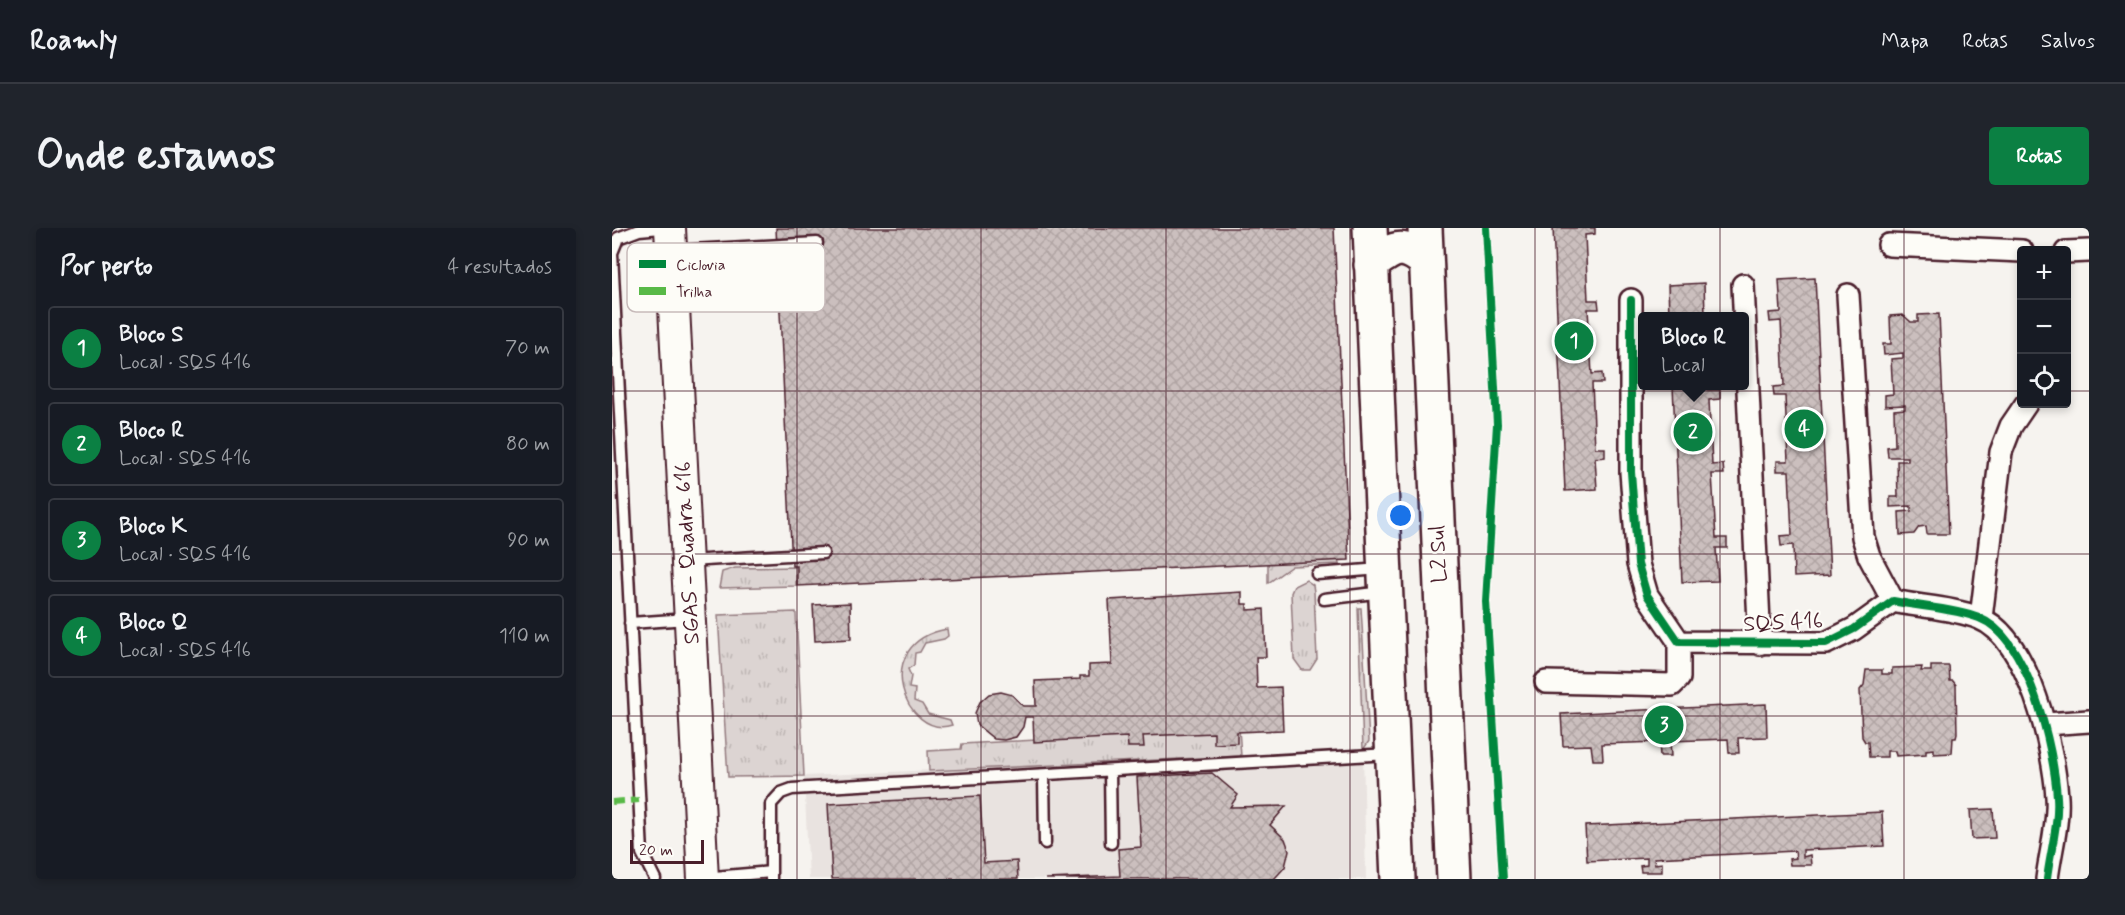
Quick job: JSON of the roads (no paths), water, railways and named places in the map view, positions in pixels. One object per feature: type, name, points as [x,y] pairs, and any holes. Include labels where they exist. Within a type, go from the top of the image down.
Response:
[{"type":"main road","points":[[1370,228],[1398,879]]},
{"type":"main road","name":"L2 Sul","points":[[1425,228],[1454,879]]},
{"type":"main road","points":[[1371,265],[1394,250],[1404,248],[1425,261]]},
{"type":"street","points":[[1889,245],[2017,251]]},
{"type":"street","points":[[2071,252],[2089,251]]},
{"type":"street","name":"SQS 416","points":[[1743,285],[1744,312]]},
{"type":"street","points":[[1848,295],[1863,537],[1869,556],[1893,601],[1980,618],[2002,635],[2017,655],[2046,723],[2058,799],[2047,879]]},
{"type":"street","points":[[1546,682],[1672,685],[1679,678],[1679,642],[1647,595],[1638,564],[1630,472],[1631,300]]},
{"type":"street","name":"SGAS - Quadra 616","points":[[672,312],[689,561],[703,879]]},
{"type":"street","name":"SQS 416","points":[[1748,390],[1760,644]]},
{"type":"street","points":[[1980,618],[2001,452],[2011,426],[2023,408]]},
{"type":"street","name":"SQS 416","points":[[1679,642],[1826,643],[1854,629],[1893,601]]},
{"type":"street","points":[[2046,723],[2089,721]]},
{"type":"lane","points":[[655,879],[642,853],[612,253],[618,238],[639,230],[667,236],[817,243]]},
{"type":"lane","points":[[689,561],[823,553]]},
{"type":"lane","points":[[1317,574],[1384,580]]},
{"type":"lane","points":[[1324,599],[1384,580]]},
{"type":"lane","points":[[630,623],[691,619]]},
{"type":"lane","points":[[703,879],[771,875],[771,804],[781,793],[792,789],[1392,754]]},
{"type":"lane","points":[[1110,771],[1111,843]]},
{"type":"lane","points":[[1044,775],[1045,843]]},
{"type":"place","name":"Bloco S","points":[[1574,341]]},
{"type":"place","name":"Bloco Q","points":[[1804,429]]},
{"type":"place","name":"Bloco R","points":[[1693,432]]},
{"type":"place","name":"Bloco K","points":[[1664,725]]}]
